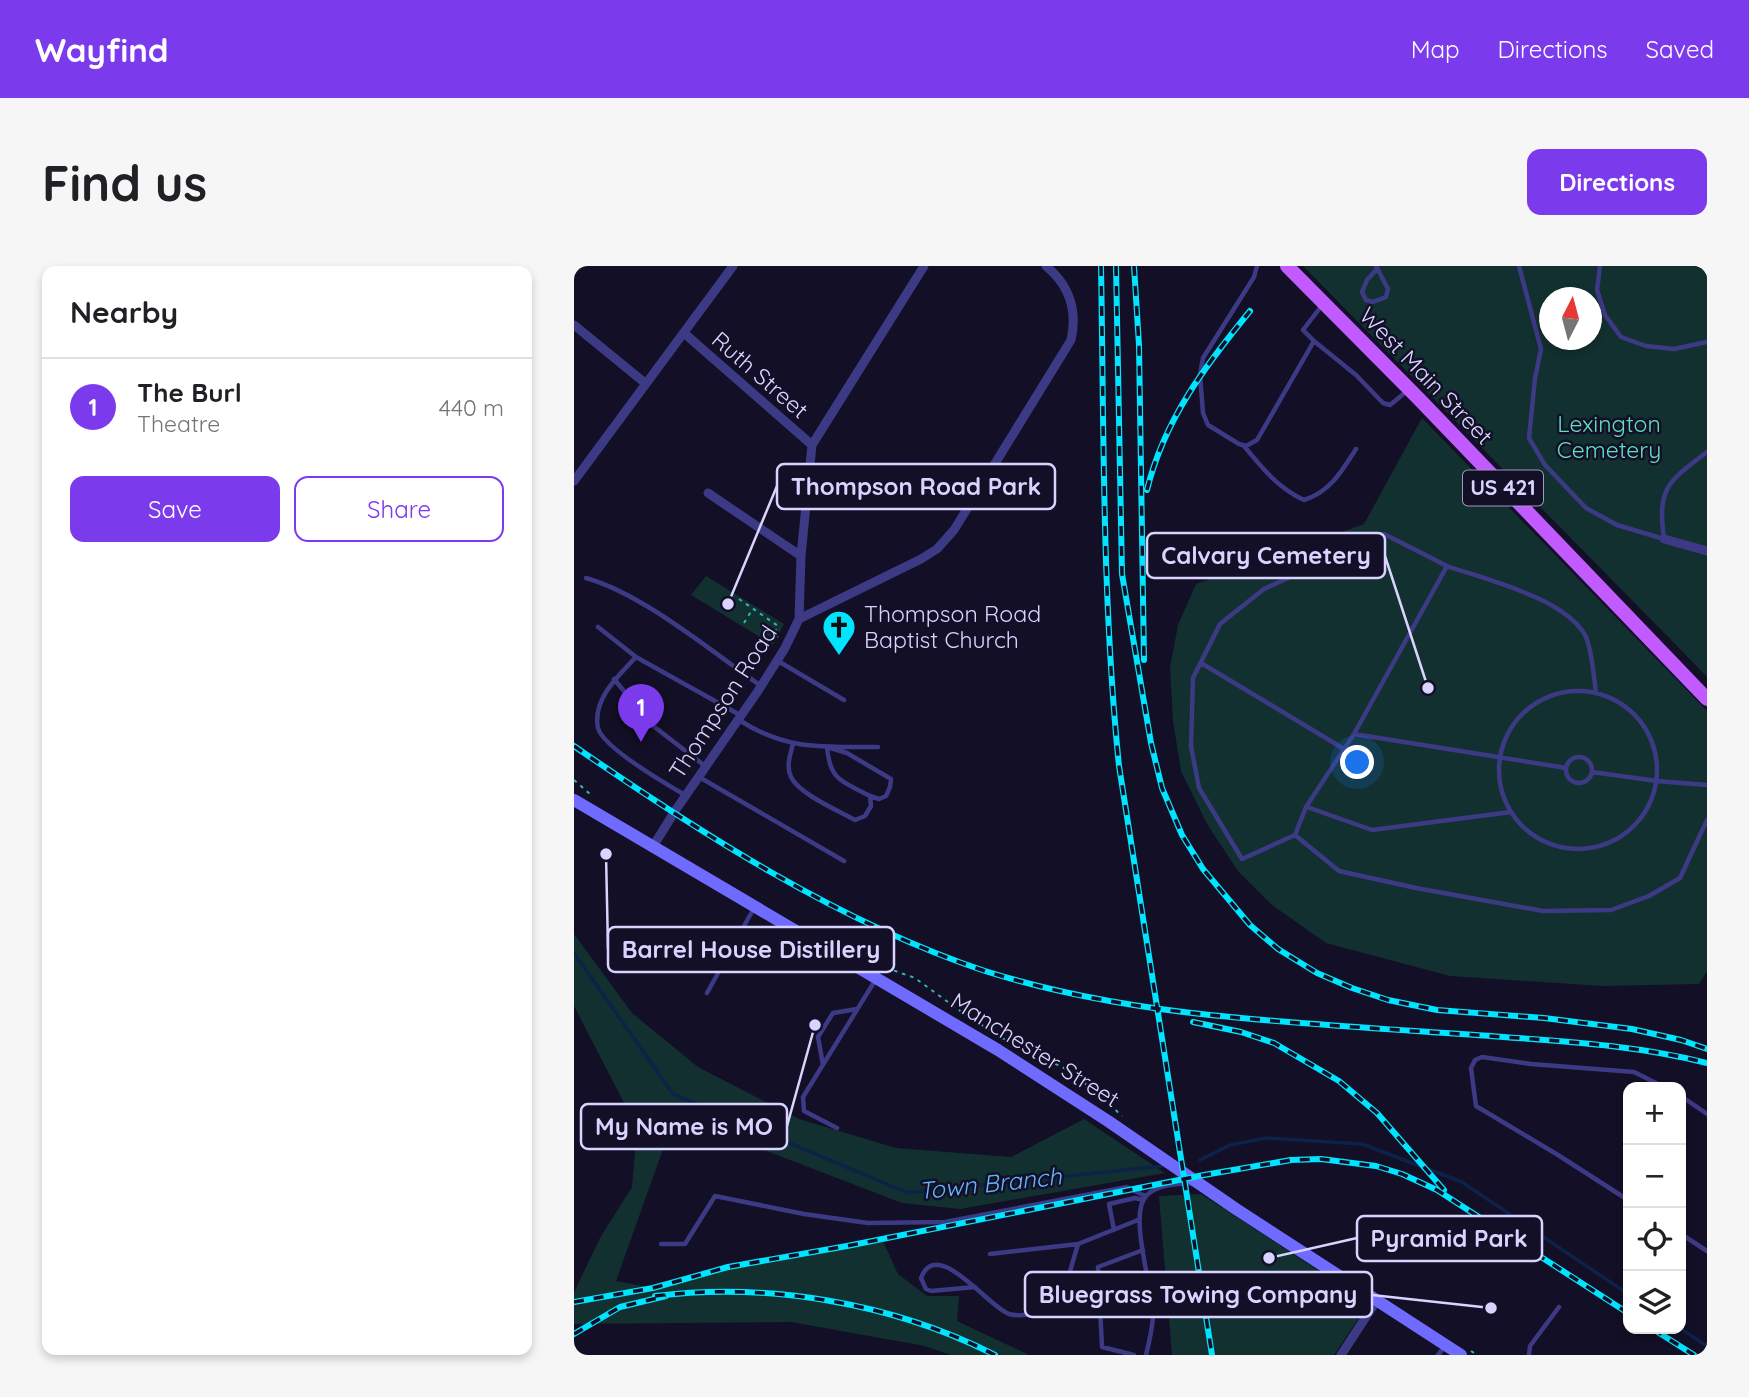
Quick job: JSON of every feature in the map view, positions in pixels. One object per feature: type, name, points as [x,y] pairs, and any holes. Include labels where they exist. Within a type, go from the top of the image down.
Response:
[{"type":"main road","name":"West Main Street","points":[[1292,270],[1707,699]]},
{"type":"main road","name":"Manchester Street","points":[[574,800],[1009,1057],[1377,1300],[1442,1350],[1461,1355]]},
{"type":"street","points":[[576,478],[733,266]]},
{"type":"street","name":"Thompson Road","points":[[652,848],[788,643],[799,619],[801,556],[811,445],[924,266]]},
{"type":"street","points":[[799,619],[937,550],[954,530],[1071,340],[1072,315],[1066,288],[1046,266]]},
{"type":"street","points":[[574,325],[645,383]]},
{"type":"street","name":"Ruth Street","points":[[684,333],[811,445]]},
{"type":"street","points":[[708,493],[801,556]]},
{"type":"street","points":[[1664,539],[1707,551]]},
{"type":"street","points":[[1341,1355],[1377,1300]]},
{"type":"lane","points":[[1257,266],[1254,277],[1203,358],[1200,375],[1203,412],[1208,425],[1243,445],[1270,477],[1287,492],[1304,500],[1319,495],[1338,476],[1356,449]]},
{"type":"lane","points":[[1519,266],[1541,349],[1528,438],[1545,465],[1586,508],[1617,525],[1664,539],[1660,512],[1662,497],[1671,483],[1707,452]]},
{"type":"lane","points":[[1600,266],[1597,290],[1605,315],[1621,337],[1646,346],[1674,349],[1707,342]]},
{"type":"lane","points":[[1376,268],[1388,289],[1386,297],[1373,302],[1366,300],[1362,292],[1376,268]]},
{"type":"lane","points":[[1324,304],[1303,330],[1356,375],[1382,403],[1390,405],[1409,389]]},
{"type":"lane","points":[[1243,445],[1257,440],[1314,341]]},
{"type":"lane","points":[[1447,566],[1354,734],[1306,807],[1294,835],[1242,859],[1199,788],[1191,746],[1193,678],[1220,624],[1264,589],[1384,534],[1447,566],[1552,603],[1574,621],[1587,637],[1596,693]]},
{"type":"lane","points":[[586,578],[606,583],[642,605],[693,637],[761,687]]},
{"type":"lane","points":[[598,627],[636,657],[740,717],[755,730],[793,744],[878,747]]},
{"type":"lane","points":[[636,657],[614,679],[605,693],[599,710],[598,728],[608,743],[685,796]]},
{"type":"lane","points":[[778,661],[844,700]]},
{"type":"lane","points":[[1201,663],[1344,749]]},
{"type":"lane","points":[[614,679],[652,724],[706,766]]},
{"type":"lane","points":[[1570,692],[1596,693],[1618,702],[1636,716],[1650,736],[1657,758],[1657,781],[1650,804],[1637,824],[1618,839],[1595,848],[1571,849],[1547,843],[1527,831],[1511,812],[1503,795],[1499,776],[1500,758],[1508,733],[1524,713],[1545,698],[1570,692]]},
{"type":"lane","points":[[1354,734],[1566,768]]},
{"type":"lane","points":[[793,744],[789,763],[790,776],[799,787],[855,820],[865,816],[871,806],[870,796]]},
{"type":"lane","points":[[827,747],[847,753],[891,779],[886,796],[879,799],[870,796],[837,778],[829,765],[827,747]]},
{"type":"lane","points":[[1574,758],[1583,758],[1590,763],[1592,772],[1586,782],[1577,783],[1570,780],[1566,768],[1574,758]]},
{"type":"lane","points":[[1592,772],[1707,785]]},
{"type":"lane","points":[[698,777],[844,861]]},
{"type":"lane","points":[[1306,807],[1372,830],[1511,812]]},
{"type":"lane","points":[[1294,835],[1339,871],[1543,911],[1611,910],[1648,896],[1680,878],[1707,820]]},
{"type":"lane","points":[[706,993],[754,908]]},
{"type":"lane","points":[[837,1128],[804,1111],[803,1097],[876,978]]},
{"type":"lane","points":[[823,1065],[818,1037],[833,1013],[858,1009]]},
{"type":"lane","points":[[1623,1197],[1476,1106],[1471,1068],[1475,1060],[1482,1057],[1498,1058],[1531,1064],[1634,1072],[1654,1082]]},
{"type":"lane","points":[[1686,1099],[1707,1114]]},
{"type":"lane","points":[[1114,1230],[1109,1203],[1144,1198],[1160,1188],[1198,1183]]},
{"type":"lane","points":[[661,1244],[685,1244],[715,1196],[804,1214],[868,1223],[945,1222],[1127,1187],[1144,1198]]},
{"type":"lane","points":[[1144,1198],[1138,1220],[1153,1316],[1146,1355]]},
{"type":"lane","points":[[990,1254],[1078,1244],[1138,1220]]},
{"type":"lane","points":[[1686,1237],[1707,1251]]},
{"type":"lane","points":[[975,1287],[931,1290],[926,1289],[921,1278],[925,1268],[930,1264],[937,1265],[953,1270],[975,1287],[999,1310],[1012,1315],[1059,1309],[1078,1244]]},
{"type":"lane","points":[[1134,1355],[1102,1347],[1098,1267],[1143,1250]]},
{"type":"lane","points":[[1528,1355],[1531,1346],[1559,1307]]},
{"type":"path","points":[[738,599],[778,626],[774,634],[788,643]]},
{"type":"path","points":[[744,623],[752,609]]},
{"type":"green space","name":"Lexington Cemetery","points":[[1303,266],[1707,266],[1707,677]]},
{"type":"green space","points":[[1422,418],[1707,711],[1707,971],[1699,984],[1602,986],[1450,976],[1326,943],[1272,905],[1238,871],[1207,824],[1181,771],[1173,721],[1170,667],[1178,625],[1196,584],[1364,524]]},
{"type":"green space","points":[[706,576],[784,624],[773,645],[691,595]]},
{"type":"green space","points":[[574,934],[632,1013],[698,1067],[799,1119],[896,1148],[1011,1157],[1084,1119],[1165,1173],[960,1209],[902,1203],[696,1124],[672,1124],[616,1281],[653,1288],[728,1267],[882,1239],[898,1274],[927,1296],[959,1296],[957,1321],[1029,1355],[951,1355],[925,1346],[791,1322],[574,1324],[574,1293],[600,1238],[632,1187],[637,1128],[574,1006]]},
{"type":"green space","points":[[1201,1194],[1365,1301],[1363,1312],[1334,1355],[1172,1355],[1159,1196]]},
{"type":"waterway","name":"Town Branch","points":[[574,953],[673,1094],[908,1193],[1163,1166]]},
{"type":"waterway","name":"Town Branch","points":[[1200,1160],[1230,1145],[1266,1138],[1362,1144],[1462,1182],[1623,1291]]},
{"type":"waterway","name":"Town Branch","points":[[1686,1332],[1707,1346]]},
{"type":"railway","points":[[1101,266],[1109,641],[1119,766],[1212,1355]]},
{"type":"railway","points":[[1116,266],[1122,574],[1151,743],[1162,788],[1182,835],[1203,869],[1250,925],[1278,949],[1317,973],[1352,988],[1388,1000],[1437,1010],[1544,1018],[1632,1029],[1707,1049]]},
{"type":"railway","points":[[1134,266],[1139,345],[1144,660]]},
{"type":"railway","points":[[1147,490],[1154,464],[1175,417],[1202,373],[1250,311]]},
{"type":"railway","points":[[574,746],[671,811],[772,873],[824,901],[931,951],[1013,979],[1096,999],[1182,1012],[1283,1022],[1581,1043],[1657,1052],[1707,1063]]},
{"type":"railway","points":[[1193,1022],[1241,1032],[1274,1043],[1339,1081],[1377,1113],[1444,1190]]},
{"type":"railway","points":[[574,1302],[653,1288],[728,1267],[1204,1175],[1291,1160],[1321,1159],[1376,1166],[1437,1190],[1623,1310]]},
{"type":"railway","points":[[655,1296],[741,1292],[829,1301],[915,1322],[995,1355]]},
{"type":"railway","points":[[574,1334],[620,1307],[666,1296]]},
{"type":"railway","points":[[1661,1334],[1694,1355]]},
{"type":"place","name":"Thompson Road Park","points":[[728,604]]},
{"type":"place","name":"Thompson Road Baptist Church","points":[[839,657]]},
{"type":"place","name":"Calvary Cemetery","points":[[1428,688]]},
{"type":"place","name":"The Burl","points":[[641,742]]},
{"type":"place","name":"Barrel House Distillery","points":[[606,854]]},
{"type":"place","name":"My Name is MO","points":[[815,1025]]},
{"type":"place","name":"Pyramid Park","points":[[1269,1258]]},
{"type":"place","name":"Bluegrass Towing Company","points":[[1491,1308]]}]
